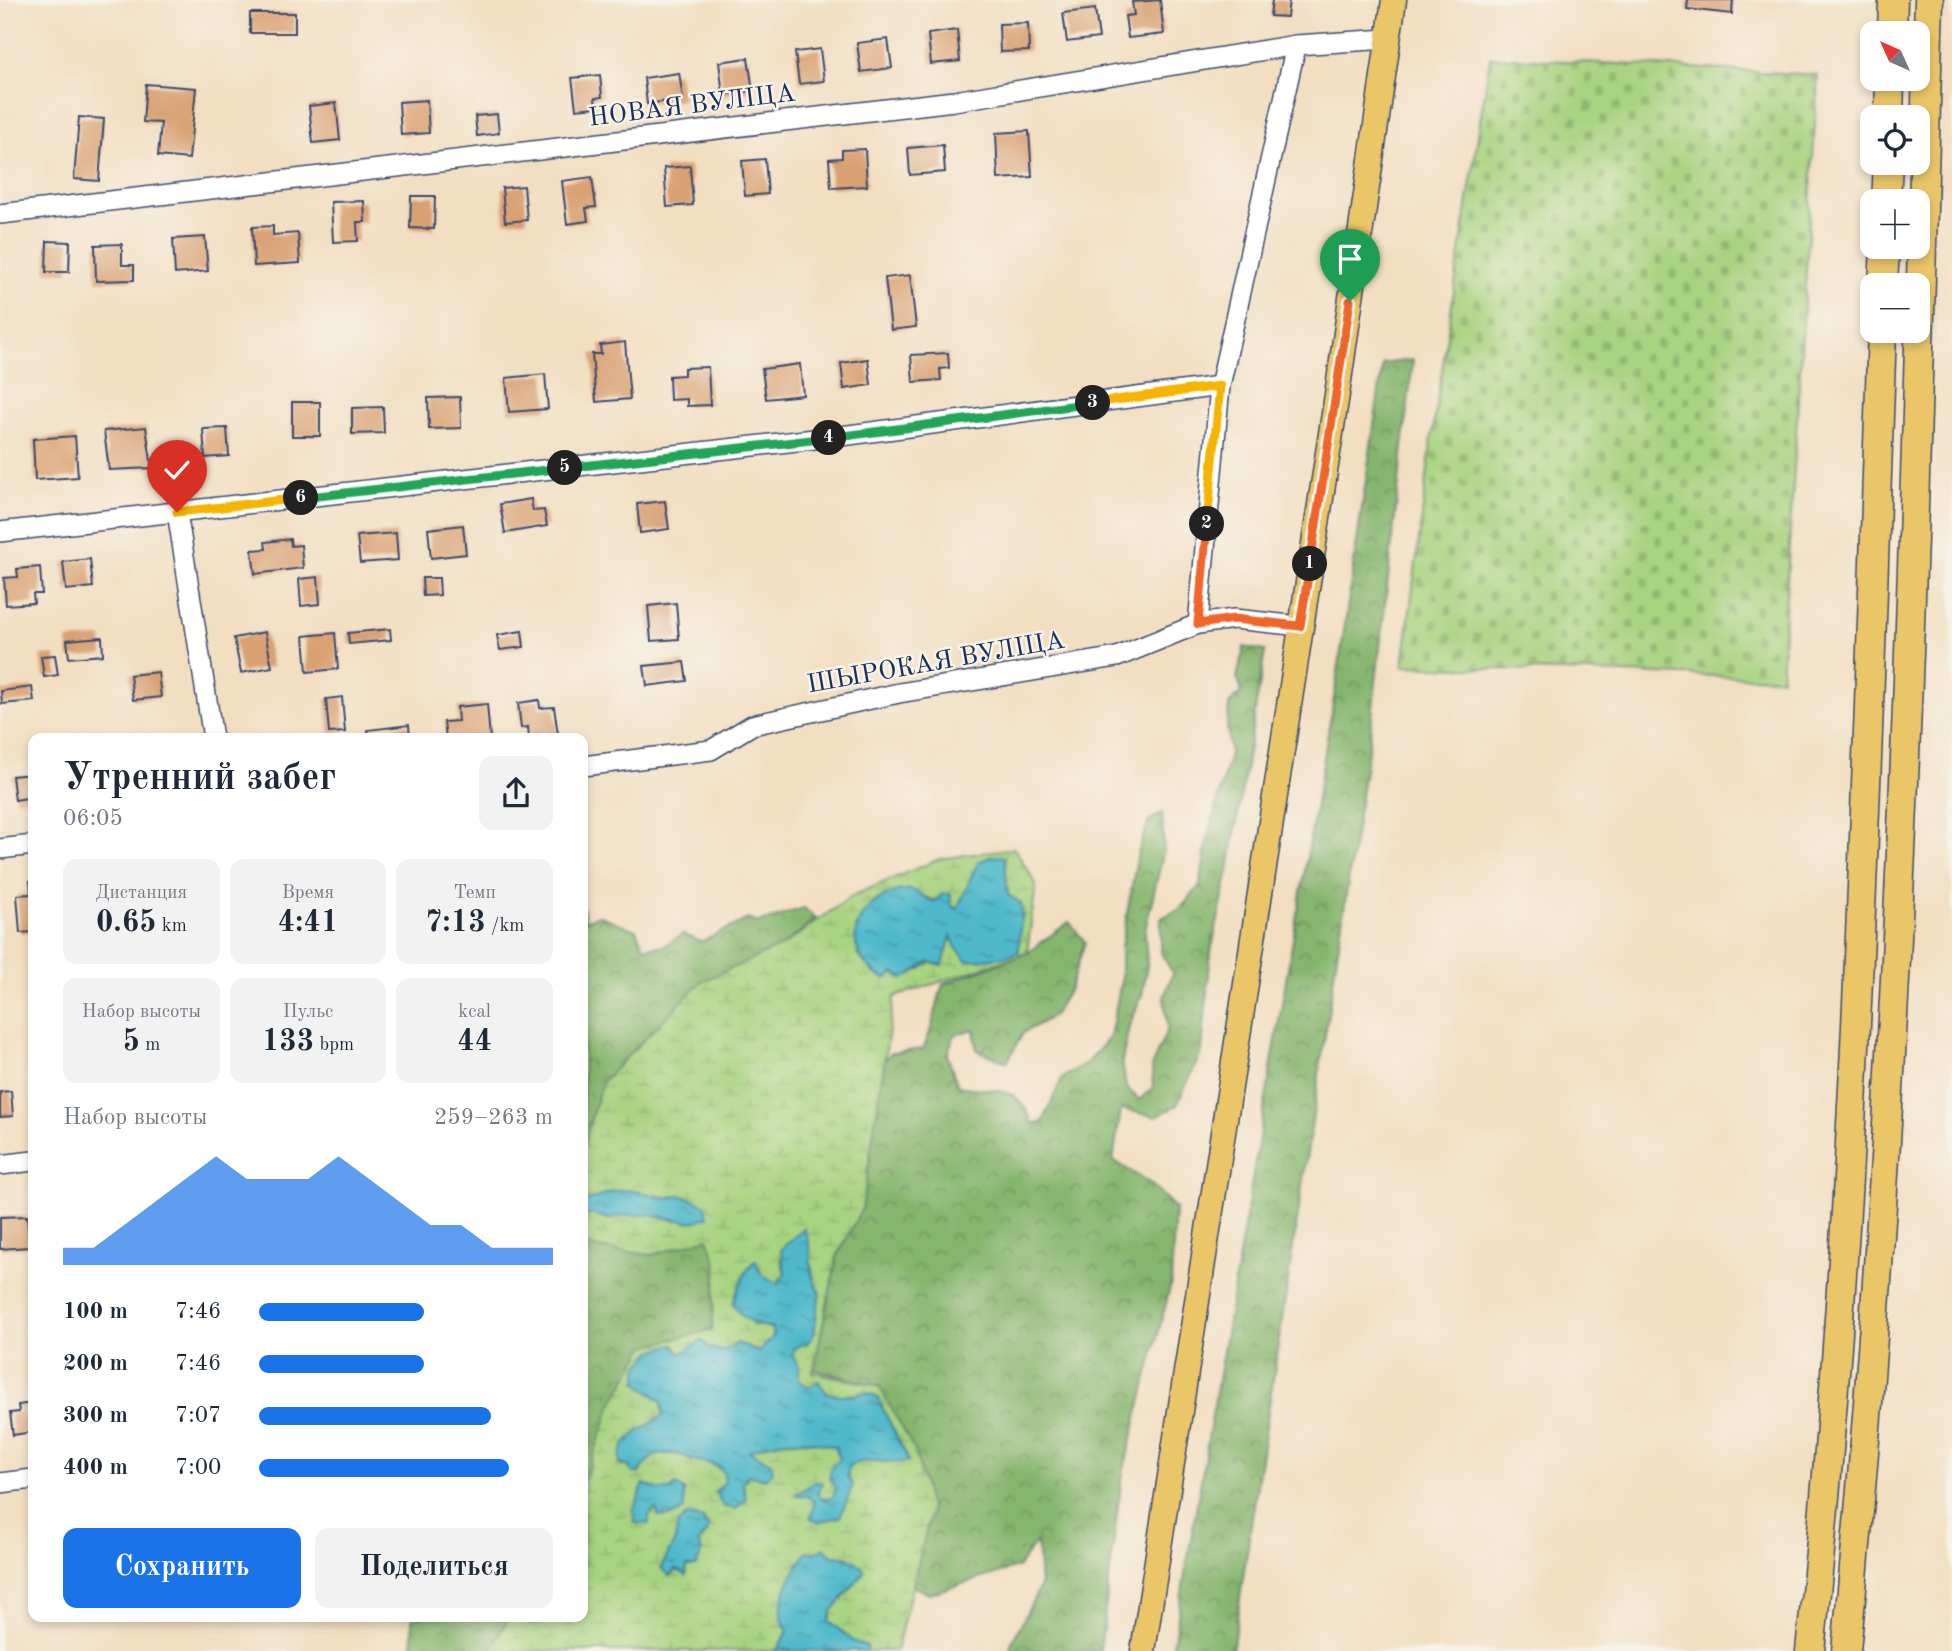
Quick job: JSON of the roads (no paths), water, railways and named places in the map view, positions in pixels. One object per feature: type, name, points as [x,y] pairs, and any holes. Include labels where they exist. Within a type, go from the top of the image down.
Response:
[{"type":"highway","points":[[1892,21],[1893,0]]},
{"type":"highway","points":[[1846,1651],[1861,1501],[1887,1142],[1903,779],[1929,0]]},
{"type":"highway","points":[[1810,1651],[1826,1507],[1849,1139],[1882,343]]},
{"type":"main road","points":[[1143,1651],[1394,0]]},
{"type":"street","name":"НОВАЯ ВУЛІЦА","points":[[0,214],[954,101],[1296,45],[1388,39]]},
{"type":"street","points":[[1198,624],[1220,386],[1296,45]]},
{"type":"street","points":[[0,532],[842,436],[1220,386]]},
{"type":"street","points":[[177,512],[212,733]]},
{"type":"street","name":"ШЫРОКАЯ ВУЛІЦА","points":[[588,765],[711,750],[752,725],[899,693],[1117,657],[1198,624],[1234,619],[1300,626]]},
{"type":"street","points":[[0,849],[28,846]]},
{"type":"street","points":[[0,1166],[28,1162]]},
{"type":"street","points":[[0,1483],[28,1480]]},
{"type":"water","points":[[992,856],[1005,857],[1008,895],[1021,903],[1019,952],[1004,957],[968,961],[956,948],[951,936],[943,965],[929,962],[903,979],[895,973],[885,979],[863,960],[855,938],[857,926],[872,905],[885,896],[908,890],[935,902],[942,894],[951,894],[951,905],[957,909],[978,862]]},
{"type":"water","points":[[629,1190],[667,1199],[680,1195],[705,1204],[708,1217],[692,1222],[652,1215],[623,1215],[609,1219],[588,1216],[588,1200],[615,1191]]},
{"type":"water","points":[[804,1228],[813,1277],[820,1291],[814,1334],[807,1344],[796,1347],[792,1355],[799,1366],[799,1380],[808,1388],[818,1381],[828,1394],[854,1396],[864,1392],[877,1397],[909,1461],[866,1461],[849,1466],[847,1477],[853,1485],[840,1517],[818,1522],[810,1517],[815,1502],[807,1496],[795,1495],[815,1482],[823,1483],[817,1493],[821,1499],[832,1498],[836,1489],[829,1478],[831,1468],[839,1459],[836,1447],[792,1440],[771,1443],[749,1451],[771,1463],[773,1471],[765,1479],[748,1475],[743,1484],[746,1499],[736,1509],[723,1506],[715,1492],[725,1482],[724,1472],[710,1464],[667,1453],[649,1460],[640,1473],[633,1473],[628,1466],[620,1464],[623,1447],[628,1440],[663,1415],[662,1401],[638,1383],[638,1367],[652,1351],[674,1344],[680,1354],[702,1341],[710,1348],[723,1351],[738,1343],[759,1352],[773,1337],[772,1328],[754,1323],[741,1314],[733,1304],[737,1292],[744,1275],[756,1260],[760,1273],[778,1284],[785,1273],[781,1249]]},
{"type":"water","points":[[644,1484],[658,1490],[670,1490],[676,1485],[684,1490],[684,1509],[676,1515],[666,1517],[659,1516],[656,1509],[649,1515],[649,1524],[635,1523],[633,1512]]},
{"type":"water","points":[[687,1516],[704,1519],[704,1525],[710,1527],[698,1543],[702,1552],[696,1566],[687,1566],[686,1575],[675,1569],[669,1576],[661,1568],[675,1540],[678,1523]]},
{"type":"water","points":[[825,1548],[832,1556],[847,1557],[858,1563],[865,1571],[832,1611],[829,1621],[853,1641],[867,1647],[867,1651],[776,1651],[788,1632],[782,1612],[790,1579],[807,1551],[815,1553]]}]
